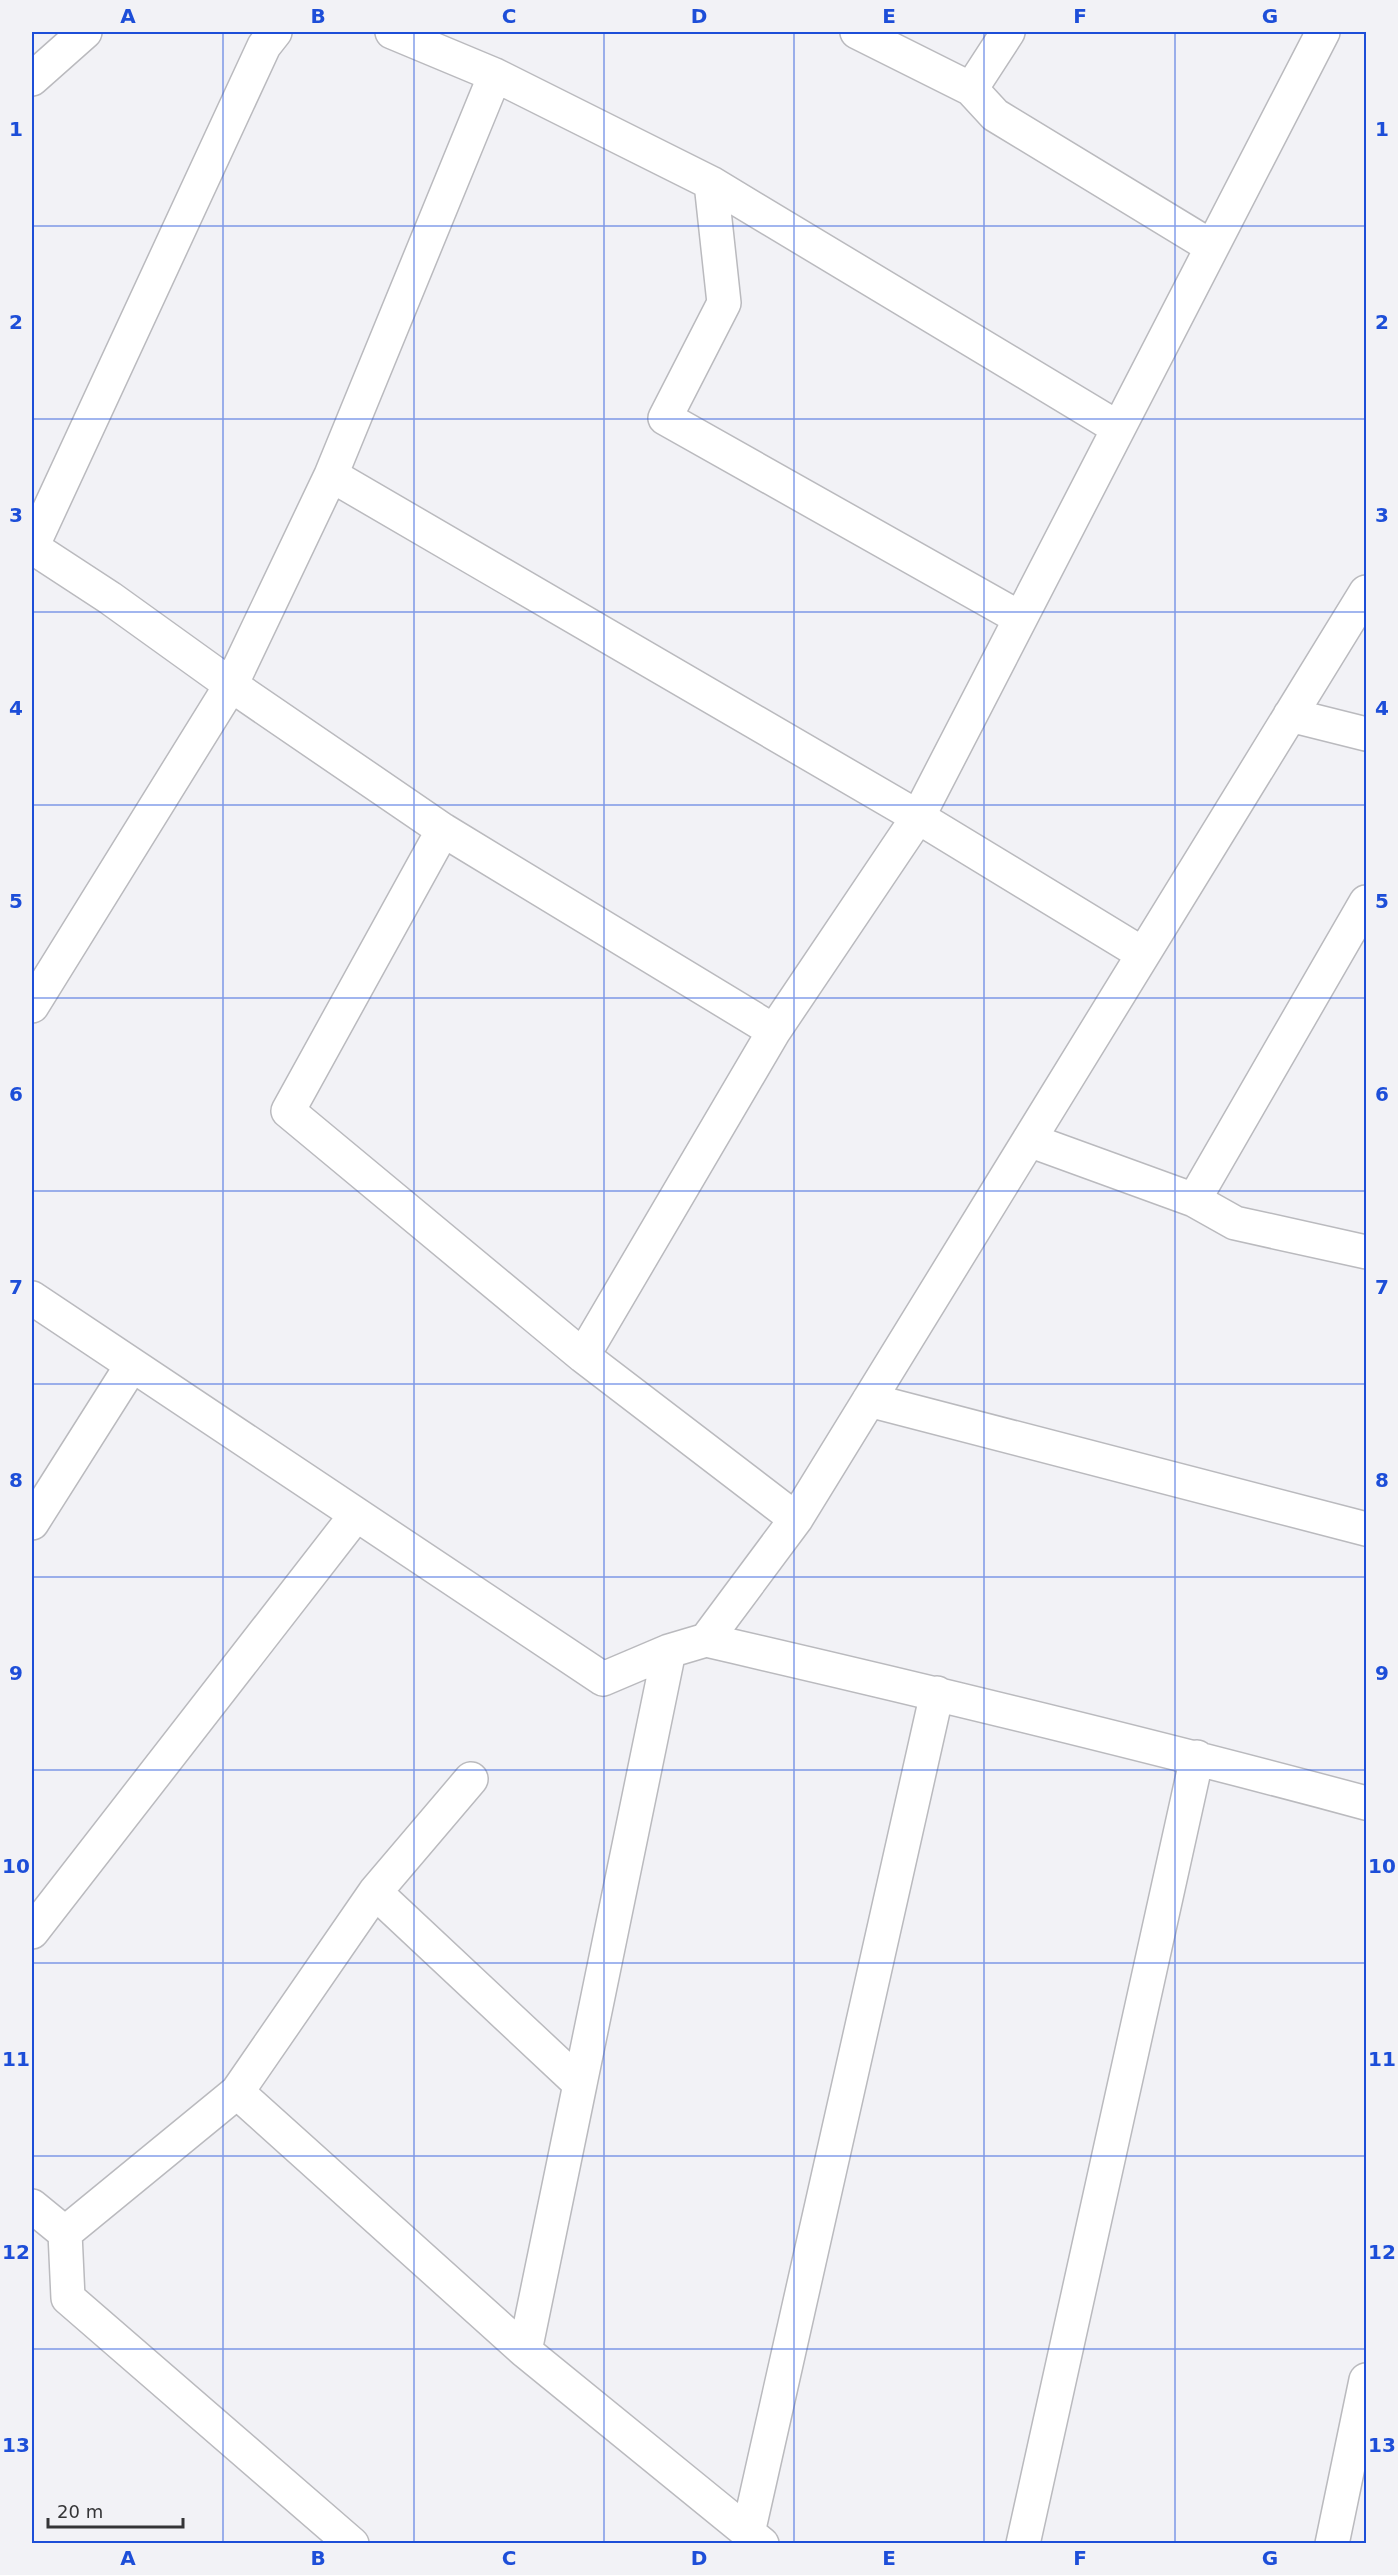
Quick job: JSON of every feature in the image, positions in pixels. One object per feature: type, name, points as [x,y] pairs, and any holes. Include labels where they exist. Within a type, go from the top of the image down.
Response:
[{"type":"street","points":[[32,80],[86,32]]},
{"type":"street","points":[[275,32],[264,46],[32,547],[110,598],[231,685],[443,830],[774,1031]]},
{"type":"street","points":[[392,32],[495,75],[711,183],[1118,428]]},
{"type":"street","points":[[857,32],[971,89],[995,115],[1212,247]]},
{"type":"street","points":[[971,89],[1008,32]]},
{"type":"street","points":[[583,1356],[774,1031],[918,817],[1323,32]]},
{"type":"street","points":[[32,1006],[231,685],[331,475],[495,75]]},
{"type":"street","points":[[711,183],[724,303],[666,418],[1020,618]]},
{"type":"street","points":[[331,475],[918,817],[1143,954]]},
{"type":"street","points":[[706,1640],[796,1519],[1366,592]]},
{"type":"street","points":[[1290,715],[1366,734]]},
{"type":"street","points":[[443,830],[288,1111],[583,1356],[796,1519]]},
{"type":"street","points":[[1194,1200],[1366,902]]},
{"type":"street","points":[[1029,1140],[1194,1200],[1235,1223],[1366,1252]]},
{"type":"street","points":[[32,1298],[603,1679],[669,1651],[706,1640],[938,1693],[1197,1757],[1366,1803]]},
{"type":"street","points":[[32,1523],[132,1365]]},
{"type":"street","points":[[869,1400],[1366,1529]]},
{"type":"street","points":[[32,1932],[357,1515]]},
{"type":"street","points":[[525,2351],[669,1651]]},
{"type":"street","points":[[237,2092],[525,2351],[755,2538],[938,1693]]},
{"type":"street","points":[[1023,2544],[1197,1757]]},
{"type":"street","points":[[65,2233],[237,2092],[375,1892],[471,1779]]},
{"type":"street","points":[[375,1892],[580,2084]]},
{"type":"street","points":[[32,2206],[65,2233],[68,2298],[352,2544]]},
{"type":"street","points":[[1332,2544],[1366,2380]]}]
